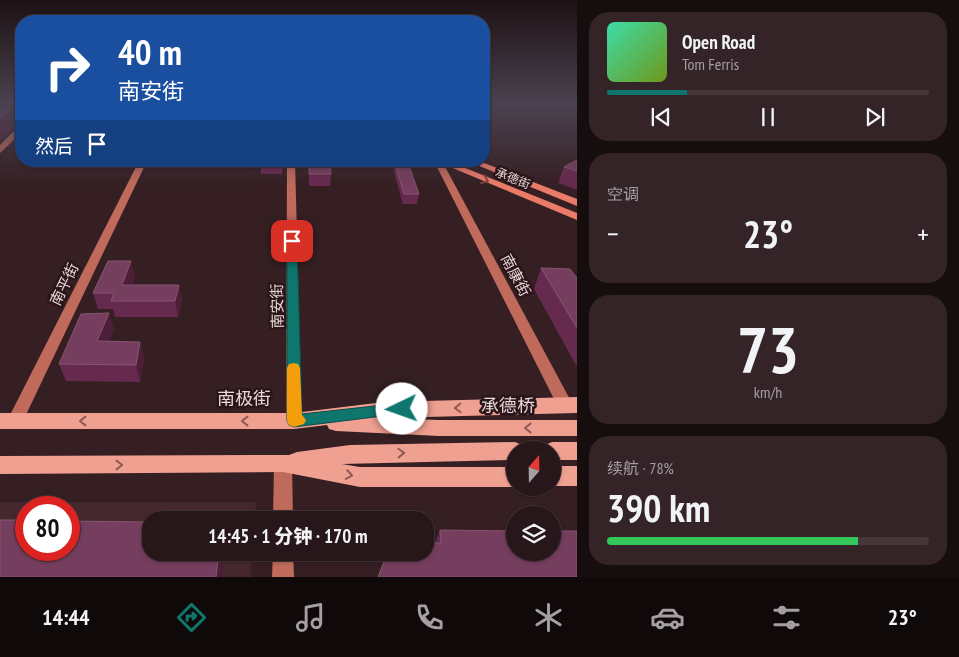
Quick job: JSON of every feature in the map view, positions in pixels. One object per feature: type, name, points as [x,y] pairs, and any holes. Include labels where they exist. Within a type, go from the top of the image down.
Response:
[{"type":"highway","name":"南极街","points":[[7,421],[294,421],[384,410],[571,405]]},
{"type":"highway","name":"承德桥","points":[[294,421],[439,428],[576,428]]},
{"type":"highway","points":[[0,466],[283,463],[350,454],[506,451]]},
{"type":"highway","points":[[561,451],[576,451]]},
{"type":"highway","points":[[283,463],[360,477],[506,476]]},
{"type":"highway","points":[[561,476],[576,476]]},
{"type":"main road","points":[[490,163],[576,196]]},
{"type":"main road","name":"承德街","points":[[453,167],[576,218]]},
{"type":"main road","points":[[486,167],[576,203]]},
{"type":"street","points":[[0,150],[15,136]]},
{"type":"street","name":"南平街","points":[[7,421],[139,167]]},
{"type":"street","name":"南安街","points":[[291,167],[294,421]]},
{"type":"street","name":"南康街","points":[[442,167],[571,405]]},
{"type":"street","points":[[283,463],[283,511]]},
{"type":"street","points":[[283,561],[283,577]]},
{"type":"shaded area","points":[[0,502],[15,502],[15,561],[80,561],[80,502],[256,502],[256,511],[142,511],[142,561],[252,561],[251,577],[0,577]]},
{"type":"building","points":[[577,160],[577,171],[564,167]]},
{"type":"building","points":[[309,167],[330,167],[331,174],[309,174]]},
{"type":"building","points":[[396,167],[409,167],[419,194],[404,194]]},
{"type":"building","points":[[108,261],[131,261],[122,285],[179,285],[175,301],[111,301],[114,293],[93,293]]},
{"type":"building","points":[[541,268],[570,269],[577,278],[577,328]]},
{"type":"building","points":[[109,313],[97,341],[140,342],[136,365],[59,364],[81,314]]},
{"type":"building","points":[[0,520],[15,520],[15,561],[80,561],[80,521],[142,522],[142,561],[218,561],[216,577],[0,577]]},
{"type":"building","points":[[440,530],[506,531],[506,561],[561,561],[561,531],[577,531],[577,577],[378,577],[384,561],[434,561],[434,543],[441,543]]},
{"type":"slow traffic","points":[[294,368],[294,421],[299,420]]},
{"type":"route","points":[[292,241],[294,421],[402,409]]}]
